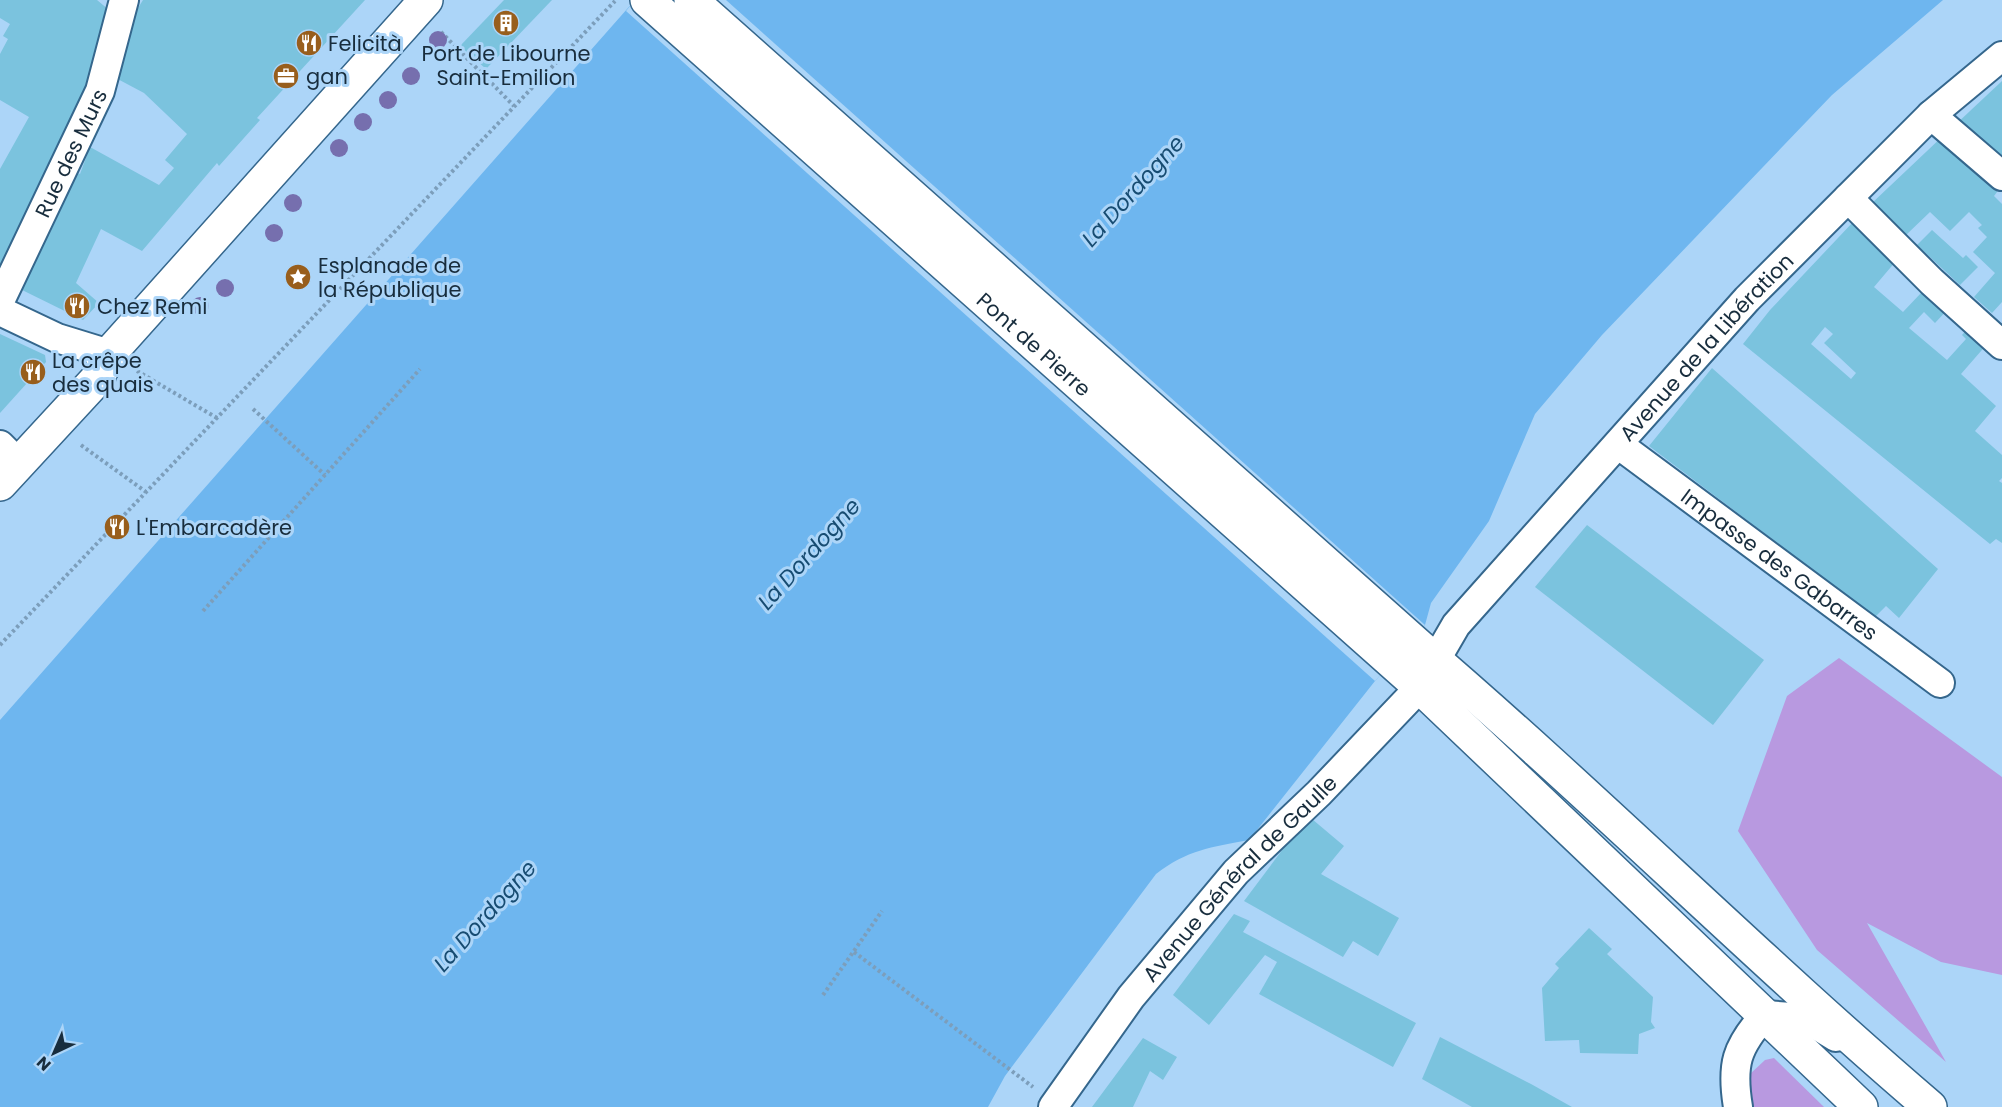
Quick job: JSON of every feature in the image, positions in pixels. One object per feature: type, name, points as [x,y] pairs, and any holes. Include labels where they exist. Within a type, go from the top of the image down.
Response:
[{"type":"main road","name":"Pont de Pierre","points":[[647,0],[1427,666]]},
{"type":"main road","points":[[691,0],[1427,666],[1765,1015],[1861,1107]]},
{"type":"main road","points":[[6,464],[56,426],[98,378],[109,354],[422,5]]},
{"type":"main road","points":[[1427,666],[1508,723],[1862,1049],[1930,1107]]},
{"type":"street","name":"Rue des Murs","points":[[0,301],[100,91],[124,0]]},
{"type":"street","name":"Avenue de la Libération","points":[[1427,666],[1456,625],[1747,299],[1931,115],[2002,56]]},
{"type":"street","points":[[1931,115],[2002,176]]},
{"type":"street","points":[[1848,198],[1932,282],[2002,345]]},
{"type":"street","points":[[0,311],[57,338],[109,354]]},
{"type":"street","name":"Impasse des Gabarres","points":[[1619,445],[1940,683]]},
{"type":"street","name":"Avenue Général de Gaulle","points":[[1044,1098],[1236,872],[1319,793],[1427,666]]},
{"type":"street","points":[[1738,1107],[1734,1079],[1739,1048],[1765,1015],[1805,1018],[1830,1034],[1862,1049]]},
{"type":"path","points":[[0,645],[615,0]]},
{"type":"path","points":[[422,5],[514,106]]},
{"type":"path","points":[[109,354],[217,418]]},
{"type":"path","points":[[203,610],[420,369]]},
{"type":"path","points":[[254,409],[325,475]]},
{"type":"path","points":[[56,426],[146,492]]},
{"type":"path","points":[[823,995],[882,911]]},
{"type":"path","points":[[854,952],[1044,1098]]},
{"type":"shaded area","points":[[1839,658],[2002,777],[2002,975],[1941,962],[1867,923],[1946,1062],[1817,950],[1738,831],[1787,696]]},
{"type":"shaded area","points":[[1774,1058],[1824,1107],[1751,1107],[1749,1075],[1765,1060]]},
{"type":"water","name":"La Dordogne","points":[[635,0],[1943,0],[1832,95],[1602,335],[1535,414],[1489,521],[1431,603],[1425,625],[1375,681],[1249,840],[1189,855],[1156,874],[1005,1076],[988,1107],[0,1107],[0,720]]},
{"type":"pier","points":[[635,0],[726,0],[1425,625],[1375,681],[626,11]]},
{"type":"building","points":[[0,0],[97,0],[109,10],[91,93],[84,91],[0,268],[0,169],[29,117],[0,100],[0,54],[8,39],[3,36],[10,24],[0,18]]},
{"type":"building","points":[[143,0],[365,0],[257,118],[260,120],[219,166],[217,163],[142,251],[101,229],[76,283],[99,303],[83,320],[18,288],[46,235],[49,235],[77,173],[80,174],[90,147],[159,185],[174,168],[165,160],[187,134],[144,93],[112,76],[133,16]]},
{"type":"building","name":"Port de Libourne Saint-Emilion","points":[[504,0],[552,0],[486,69],[460,46]]},
{"type":"building","points":[[2002,81],[2002,165],[1954,126]]},
{"type":"building","points":[[1945,134],[2000,188],[1994,196],[2002,204],[2002,302],[1992,313],[1974,297],[1995,273],[1973,252],[1987,237],[1978,228],[1982,225],[1969,212],[1950,231],[1930,212],[1906,235],[1871,204]]},
{"type":"building","points":[[1854,221],[1896,261],[1874,287],[1903,312],[1921,293],[1917,288],[1921,283],[1949,308],[1935,323],[1924,312],[1909,328],[1947,360],[1966,339],[1962,335],[1970,326],[1988,343],[1961,374],[1996,406],[1975,431],[2002,455],[2002,478],[1999,481],[2002,483],[2002,543],[1996,539],[1990,544],[1743,344],[1770,310]],"holes":[[[1825,327],[1833,334],[1824,343],[1856,373],[1851,379],[1811,344]]]},
{"type":"building","points":[[1932,230],[1963,258],[1966,255],[1978,267],[1960,285],[1917,245]]},
{"type":"building","points":[[0,334],[45,355],[46,362],[0,413]]},
{"type":"building","points":[[1712,368],[1938,569],[1899,618],[1886,606],[1875,617],[1649,446]]},
{"type":"building","points":[[1587,525],[1764,660],[1713,725],[1535,587]]},
{"type":"building","points":[[1312,819],[1344,846],[1321,874],[1399,918],[1378,956],[1353,941],[1343,957],[1244,901],[1283,849]]},
{"type":"building","points":[[1234,914],[1250,921],[1243,932],[1416,1023],[1393,1067],[1259,994],[1277,962],[1265,955],[1209,1025],[1173,995]]},
{"type":"building","points":[[1589,928],[1612,949],[1607,954],[1653,997],[1651,1022],[1655,1028],[1639,1034],[1638,1054],[1580,1053],[1579,1040],[1545,1041],[1542,988],[1559,968],[1555,964]]},
{"type":"building","points":[[1440,1037],[1572,1107],[1472,1107],[1422,1079]]},
{"type":"building","points":[[1143,1038],[1177,1057],[1163,1080],[1150,1071],[1133,1107],[1092,1107]]},
{"type":"place","name":"Port de Libourne Saint-Emilion","points":[[506,23]]},
{"type":"place","name":"Felicità","points":[[309,43]]},
{"type":"place","name":"gan","points":[[286,76]]},
{"type":"place","name":"Esplanade de la République","points":[[298,277]]},
{"type":"place","name":"Chez Remi","points":[[77,306]]},
{"type":"place","name":"La crêpe des quais","points":[[33,372]]},
{"type":"place","name":"L'Embarcadère","points":[[117,527]]}]
